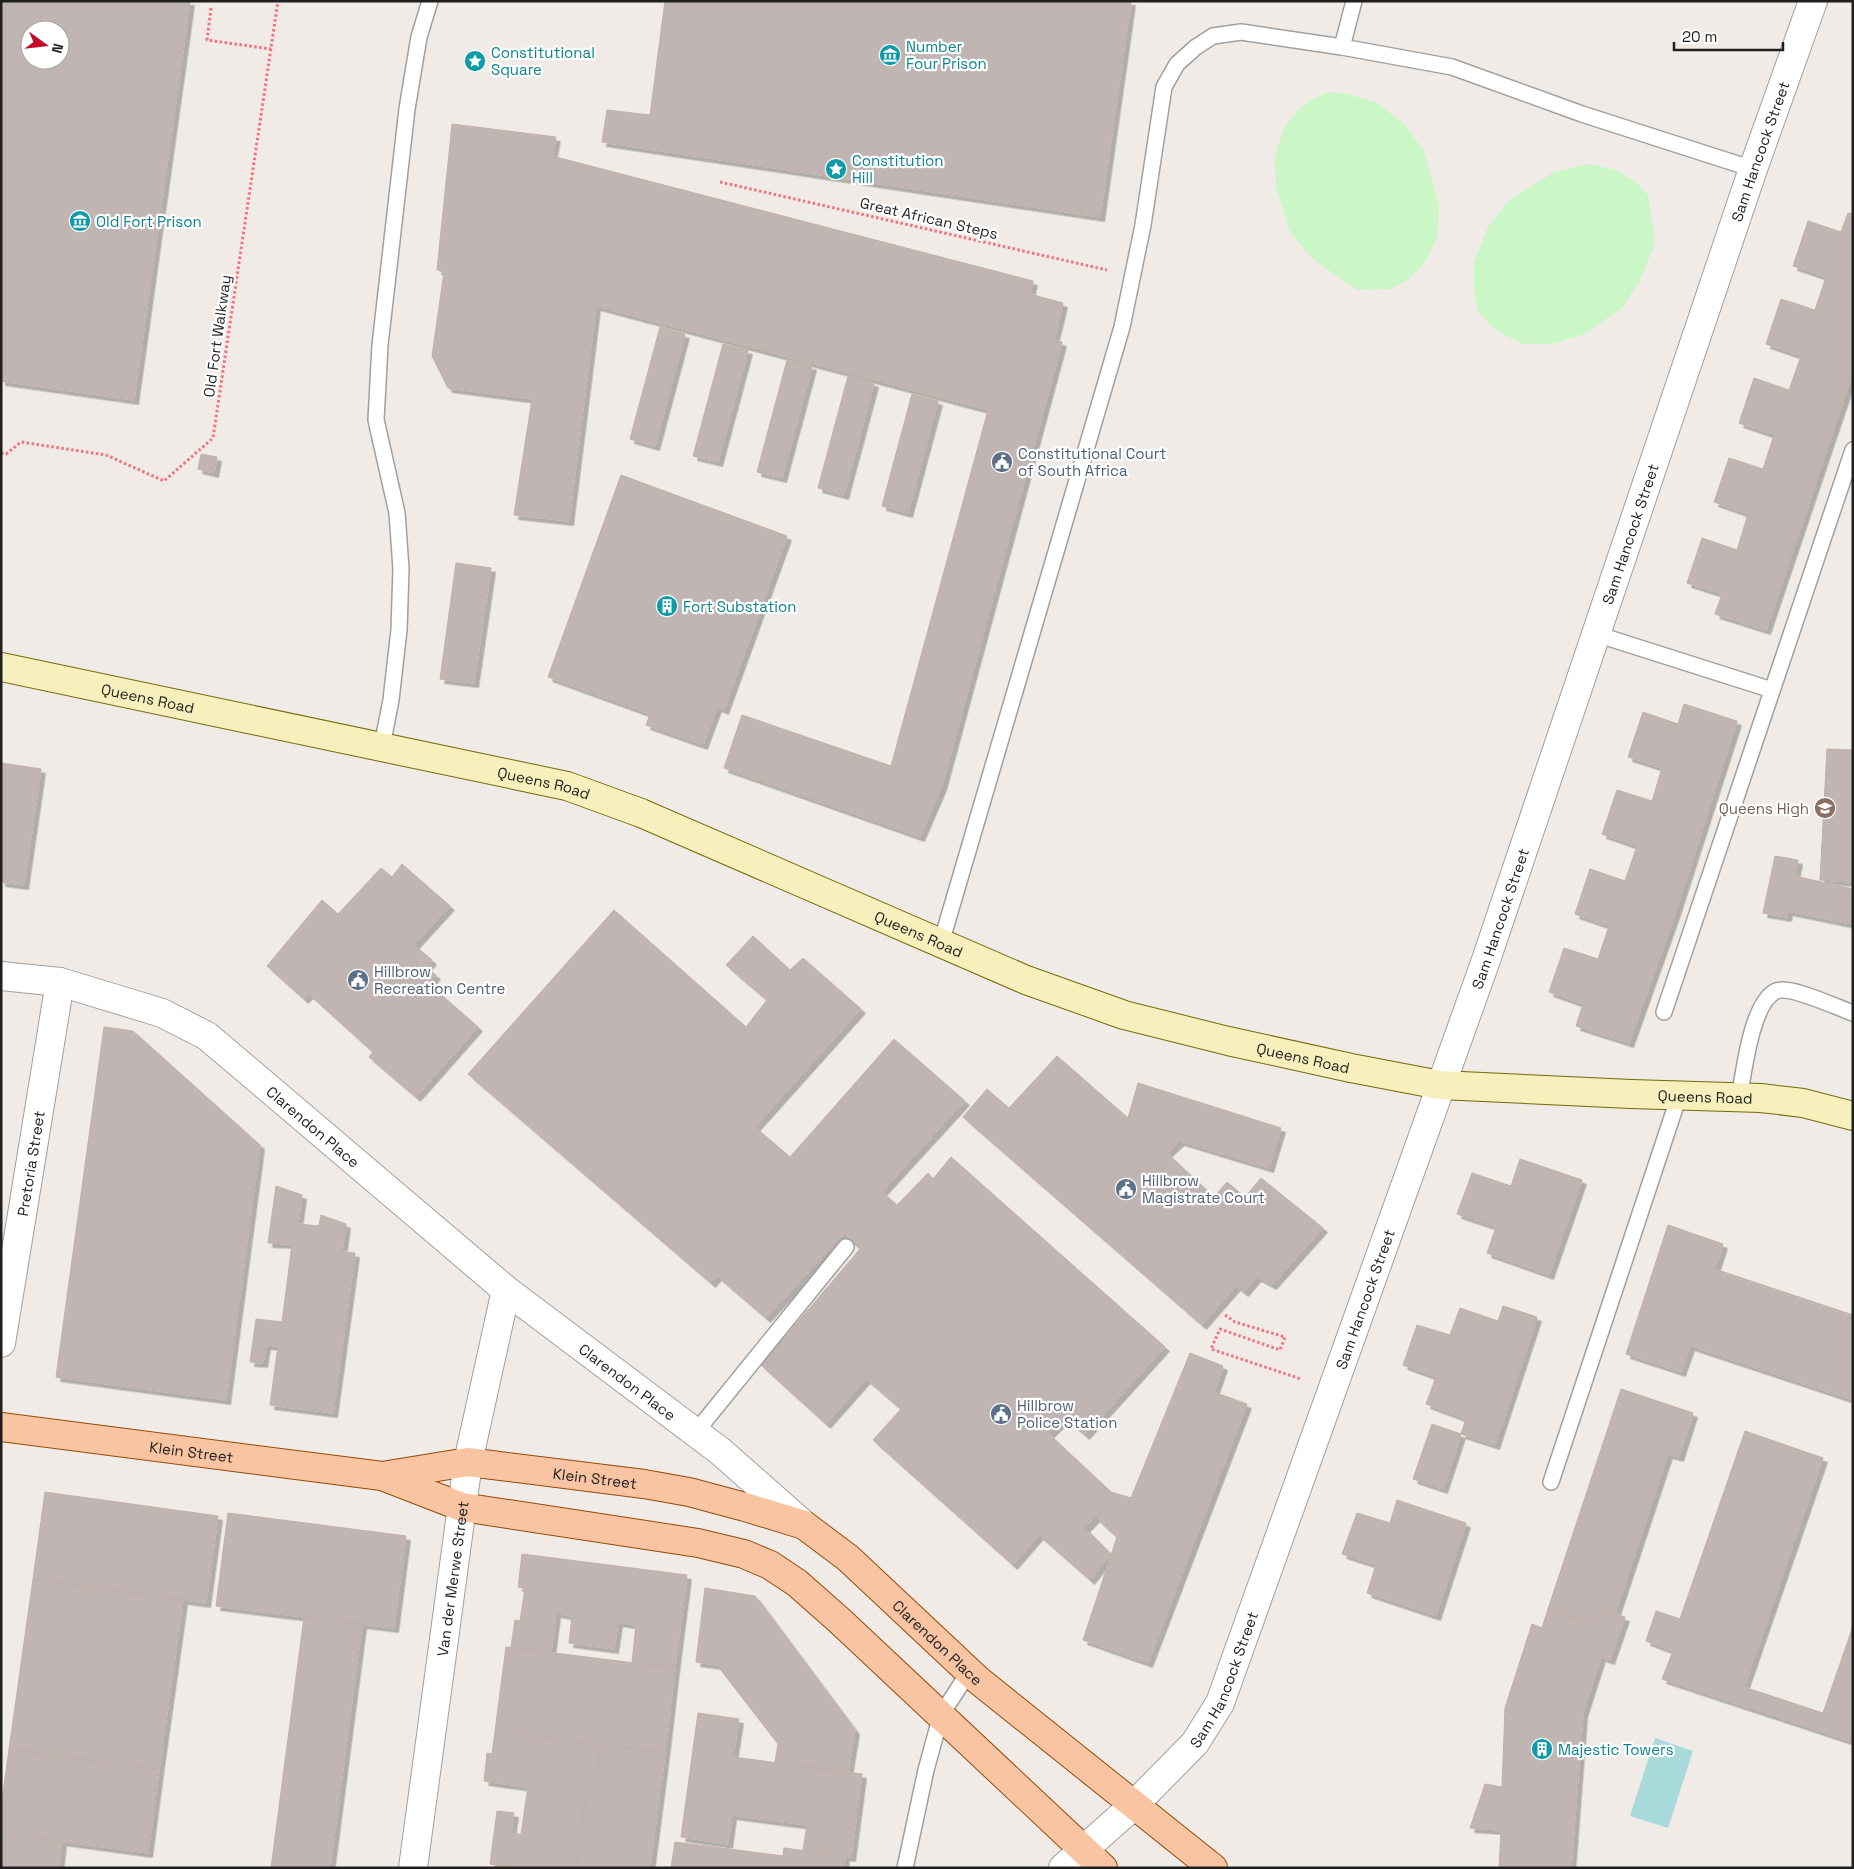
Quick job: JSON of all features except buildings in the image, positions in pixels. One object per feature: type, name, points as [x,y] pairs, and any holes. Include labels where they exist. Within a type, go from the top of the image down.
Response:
[{"type":"main road","name":"Klein Street","points":[[1,1427],[382,1476],[462,1507]]},
{"type":"main road","name":"Klein Street","points":[[382,1476],[468,1462],[644,1484],[689,1492],[804,1525]]},
{"type":"main road","points":[[462,1507],[698,1542],[744,1554],[770,1565],[804,1589],[941,1716],[1073,1859],[1103,1868]]},
{"type":"main road","name":"Clarendon Place","points":[[804,1525],[848,1558],[969,1672],[1213,1868]]},
{"type":"street","name":"Sam Hancock Street","points":[[1073,1859],[1134,1805],[1195,1743],[1220,1703],[1440,1084],[1486,960],[1754,169],[1813,1]]},
{"type":"street","name":"Queens Road","points":[[1,667],[567,786],[641,813],[1026,980],[1124,1015],[1228,1041],[1351,1068],[1440,1084],[1679,1096],[1761,1098],[1803,1103],[1853,1116]]},
{"type":"street","name":"Clarendon Place","points":[[1,976],[60,982],[162,1013],[208,1036],[506,1290],[720,1451],[804,1525]]},
{"type":"street","name":"Pretoria Street","points":[[1,1343],[60,982]]},
{"type":"street","name":"Van der Merwe Street","points":[[412,1868],[468,1462],[506,1290]]},
{"type":"lane","points":[[382,746],[391,700],[399,630],[401,569],[397,513],[376,420],[380,345],[407,109],[419,37],[430,1]]},
{"type":"lane","points":[[1342,47],[1354,1]]},
{"type":"lane","points":[[942,943],[1120,336],[1134,276],[1164,88],[1177,64],[1196,47],[1213,36],[1241,32],[1342,47],[1452,67],[1582,114],[1754,169]]},
{"type":"lane","points":[[1664,1012],[1853,450]]},
{"type":"lane","points":[[1596,634],[1772,690]]},
{"type":"lane","points":[[1739,1098],[1752,1028],[1766,1000],[1776,991],[1785,990],[1802,994],[1853,1013]]},
{"type":"lane","points":[[1551,1482],[1679,1096]]},
{"type":"lane","points":[[695,1433],[846,1247]]},
{"type":"lane","points":[[906,1868],[926,1770],[941,1716],[969,1672]]},
{"type":"path","name":"Old Fort Walkway","points":[[1,453],[6,454],[21,442],[96,454],[106,456],[164,480],[213,438],[278,1]]},
{"type":"path","points":[[211,8],[207,40],[271,48]]},
{"type":"path","name":"Great African Steps","points":[[720,182],[1134,276]]},
{"type":"path","points":[[1225,1315],[1235,1322],[1285,1337],[1280,1350],[1220,1329],[1211,1350],[1332,1389]]},
{"type":"green space","points":[[1328,92],[1346,94],[1376,102],[1406,126],[1424,152],[1439,205],[1437,239],[1425,262],[1407,281],[1390,289],[1357,290],[1313,259],[1290,232],[1276,188],[1275,156],[1284,128],[1297,111],[1308,102]]},
{"type":"green space","points":[[1588,164],[1613,169],[1635,181],[1648,195],[1655,243],[1641,278],[1622,308],[1584,334],[1553,344],[1524,344],[1492,327],[1478,311],[1474,293],[1474,262],[1488,227],[1508,201],[1554,172]]},
{"type":"water","points":[[1655,1738],[1693,1751],[1668,1828],[1630,1816]]},
{"type":"place","name":"Number Four Prison","points":[[890,55]]},
{"type":"place","name":"Constitutional Square","points":[[475,61]]},
{"type":"place","name":"Constitution Hill","points":[[836,169]]},
{"type":"place","name":"Old Fort Prison","points":[[80,221]]},
{"type":"place","name":"Constitutional Court of South Africa","points":[[1002,462]]},
{"type":"place","name":"Fort Substation","points":[[667,606]]},
{"type":"place","name":"Queens High","points":[[1825,808]]},
{"type":"place","name":"Hillbrow Recreation Centre","points":[[358,980]]},
{"type":"place","name":"Hillbrow Magistrate Court","points":[[1126,1189]]},
{"type":"place","name":"Hillbrow Police Station","points":[[1001,1414]]},
{"type":"place","name":"Majestic Towers","points":[[1542,1749]]}]
